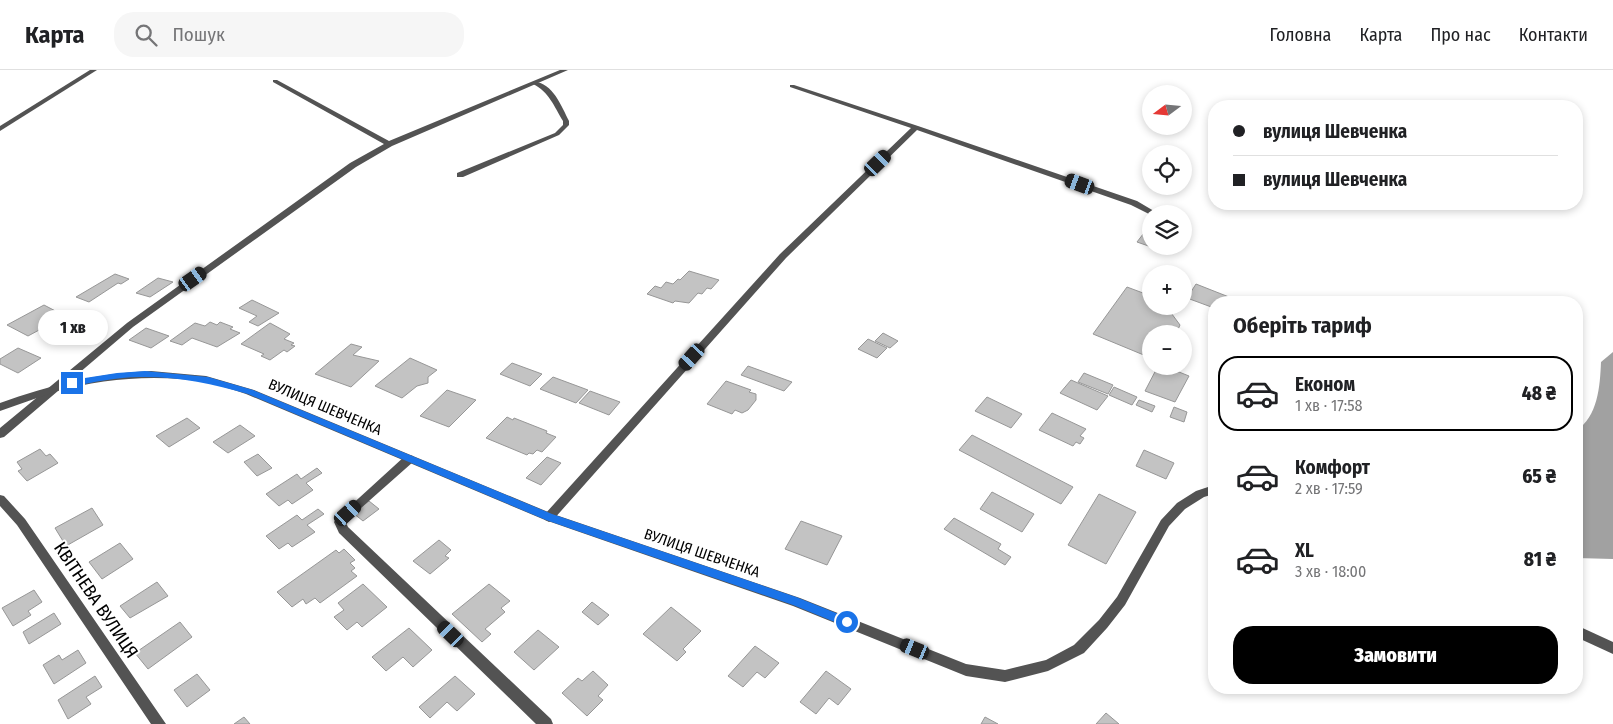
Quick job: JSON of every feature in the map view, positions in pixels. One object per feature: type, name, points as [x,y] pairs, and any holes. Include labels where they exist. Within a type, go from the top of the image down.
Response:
[{"type":"street","points":[[0,128],[94,70]]},
{"type":"street","points":[[0,434],[130,325],[352,165],[390,144],[565,70]]},
{"type":"street","points":[[275,81],[390,144]]},
{"type":"street","points":[[460,175],[557,134],[566,125],[566,121],[550,93],[545,87],[535,83]]},
{"type":"street","points":[[792,86],[916,127],[1142,207]]},
{"type":"street","points":[[549,517],[783,256],[916,127]]},
{"type":"street","name":"ВУЛИЦЯ ШЕВЧЕНКА","points":[[57,386],[86,380],[145,374],[208,380],[250,392],[549,517],[796,602],[966,670],[1005,676],[1048,665],[1079,649],[1103,624],[1121,601],[1165,523],[1181,506],[1208,491]]},
{"type":"street","points":[[0,406],[57,386]]},
{"type":"street","points":[[409,458],[348,513],[340,522],[343,530],[546,724]]},
{"type":"street","name":"КВІТНЕВА ВУЛИЦЯ","points":[[0,499],[21,522],[159,724]]},
{"type":"street","points":[[1583,634],[1613,648]]},
{"type":"shaded area","points":[[1613,352],[1613,559],[1583,558],[1583,425],[1589,417],[1596,400],[1601,362]]},
{"type":"building","points":[[1142,235],[1142,244],[1137,242]]},
{"type":"building","points":[[689,271],[719,280],[711,289],[707,288],[702,294],[698,293],[689,303],[675,301],[673,303],[647,294],[655,286],[661,288],[666,282],[673,284]]},
{"type":"building","points":[[115,274],[129,279],[121,284],[118,283],[89,302],[76,297]]},
{"type":"building","points":[[158,278],[173,282],[150,297],[136,293]]},
{"type":"building","points":[[1196,284],[1226,296],[1208,296],[1208,306],[1192,300],[1192,290]]},
{"type":"building","points":[[1127,287],[1142,293],[1142,315],[1173,315],[1180,325],[1142,325],[1142,354],[1093,334]]},
{"type":"building","points":[[252,300],[279,313],[258,326],[249,322],[257,316],[239,308]]},
{"type":"building","points":[[44,305],[65,316],[28,336],[7,325]]},
{"type":"building","points":[[210,322],[217,325],[220,322],[233,327],[230,329],[240,333],[217,347],[192,338],[182,345],[170,341],[195,323],[205,326]]},
{"type":"building","points":[[270,323],[290,334],[284,339],[294,343],[291,345],[295,346],[287,352],[284,350],[270,360],[261,356],[264,354],[241,344]]},
{"type":"building","points":[[146,328],[169,336],[151,348],[129,340]]},
{"type":"building","points":[[883,333],[898,341],[890,348],[875,341]]},
{"type":"building","points":[[868,339],[887,348],[877,358],[858,349]]},
{"type":"building","points":[[351,344],[362,347],[353,355],[379,361],[351,387],[315,374]]},
{"type":"building","points":[[18,348],[41,358],[18,373],[0,364],[0,359]]},
{"type":"building","points":[[410,358],[437,370],[428,377],[428,383],[417,386],[402,398],[375,386]]},
{"type":"building","points":[[512,363],[542,374],[530,386],[500,374]]},
{"type":"building","points":[[748,366],[792,382],[784,391],[741,375]]},
{"type":"building","points":[[1084,373],[1113,385],[1108,394],[1078,382]]},
{"type":"building","points":[[1153,375],[1189,376],[1175,402],[1145,391]]},
{"type":"building","points":[[553,377],[588,390],[576,403],[540,389]]},
{"type":"building","points":[[1071,380],[1108,396],[1097,410],[1060,393]]},
{"type":"building","points":[[726,381],[751,390],[749,392],[756,394],[756,400],[748,410],[742,413],[735,410],[732,414],[707,404]]},
{"type":"building","points":[[1114,387],[1137,397],[1132,405],[1109,395]]},
{"type":"building","points":[[447,390],[476,400],[449,427],[420,416]]},
{"type":"building","points":[[590,391],[620,402],[609,415],[579,403]]},
{"type":"building","points":[[987,397],[1022,414],[1011,428],[975,411]]},
{"type":"building","points":[[1139,400],[1155,406],[1152,412],[1136,405]]},
{"type":"building","points":[[1174,407],[1187,412],[1184,422],[1170,417]]},
{"type":"building","points":[[1052,413],[1086,429],[1080,436],[1084,438],[1080,444],[1076,442],[1073,446],[1039,430]]},
{"type":"building","points":[[507,417],[547,431],[546,433],[556,437],[542,452],[537,450],[533,454],[529,453],[527,455],[486,438]]},
{"type":"building","points":[[187,418],[200,428],[169,447],[156,436]]},
{"type":"building","points":[[240,425],[255,436],[228,453],[213,442]]},
{"type":"building","points":[[972,435],[1073,487],[1061,504],[959,450]]},
{"type":"building","points":[[40,449],[46,456],[50,454],[58,463],[27,481],[18,471],[22,469],[17,462]]},
{"type":"building","points":[[1144,450],[1174,463],[1166,479],[1136,466]]},
{"type":"building","points":[[258,454],[272,468],[257,476],[244,462]]},
{"type":"building","points":[[547,457],[561,463],[541,485],[526,478]]},
{"type":"building","points":[[317,468],[322,473],[306,483],[313,490],[292,504],[288,500],[279,506],[266,494],[297,474],[301,479]]},
{"type":"building","points":[[992,492],[1034,514],[1022,532],[980,509]]},
{"type":"building","points":[[1099,494],[1136,512],[1106,564],[1068,545]]},
{"type":"building","points":[[369,501],[379,509],[363,521],[353,513]]},
{"type":"building","points":[[92,508],[103,525],[66,546],[55,528]]},
{"type":"building","points":[[318,509],[324,514],[307,525],[315,532],[292,547],[288,543],[279,549],[266,536],[297,515],[302,520]]},
{"type":"building","points":[[954,518],[1001,544],[998,549],[1011,557],[1005,565],[944,529]]},
{"type":"building","points":[[801,521],[842,536],[827,565],[785,549]]},
{"type":"building","points":[[439,540],[451,550],[445,556],[449,558],[430,574],[413,561]]},
{"type":"building","points":[[120,543],[133,559],[102,579],[89,562]]},
{"type":"building","points":[[344,549],[355,560],[350,563],[355,568],[351,571],[357,576],[320,603],[315,598],[306,604],[303,599],[292,607],[277,592],[336,550],[339,553]]},
{"type":"building","points":[[157,582],[168,596],[130,618],[120,606]]},
{"type":"building","points":[[363,584],[387,607],[362,627],[357,622],[347,630],[334,617],[344,610],[338,603]]},
{"type":"building","points":[[489,584],[510,601],[501,608],[505,612],[485,629],[491,634],[482,642],[452,614]]},
{"type":"building","points":[[34,590],[42,602],[28,611],[31,615],[13,626],[2,608]]},
{"type":"building","points":[[592,602],[609,615],[598,625],[582,612]]},
{"type":"building","points":[[671,607],[701,631],[683,649],[686,652],[677,661],[643,634]]},
{"type":"building","points":[[54,613],[61,624],[29,644],[23,632]]},
{"type":"building","points":[[180,622],[192,637],[148,669],[135,653]]},
{"type":"building","points":[[409,628],[432,650],[413,667],[403,657],[386,671],[372,657]]},
{"type":"building","points":[[538,630],[559,647],[534,670],[514,652]]},
{"type":"building","points":[[755,646],[779,663],[765,678],[757,672],[743,687],[728,676]]},
{"type":"building","points":[[78,650],[86,663],[54,684],[43,665],[59,655],[62,660]]},
{"type":"building","points":[[593,671],[608,685],[598,696],[603,700],[587,716],[562,693],[578,678],[582,681]]},
{"type":"building","points":[[826,671],[851,689],[838,705],[829,698],[816,714],[800,702]]},
{"type":"building","points":[[197,674],[210,690],[187,707],[174,690]]},
{"type":"building","points":[[95,676],[102,687],[86,697],[91,704],[68,719],[58,700]]},
{"type":"building","points":[[455,676],[475,694],[457,711],[447,702],[430,718],[419,707]]},
{"type":"building","points":[[1106,713],[1119,724],[1096,724]]},
{"type":"building","points":[[244,717],[250,724],[234,724]]},
{"type":"building","points":[[985,717],[998,724],[981,724]]},
{"type":"route","points":[[72,383],[145,374],[208,380],[250,392],[549,517],[796,602],[847,622]]}]
